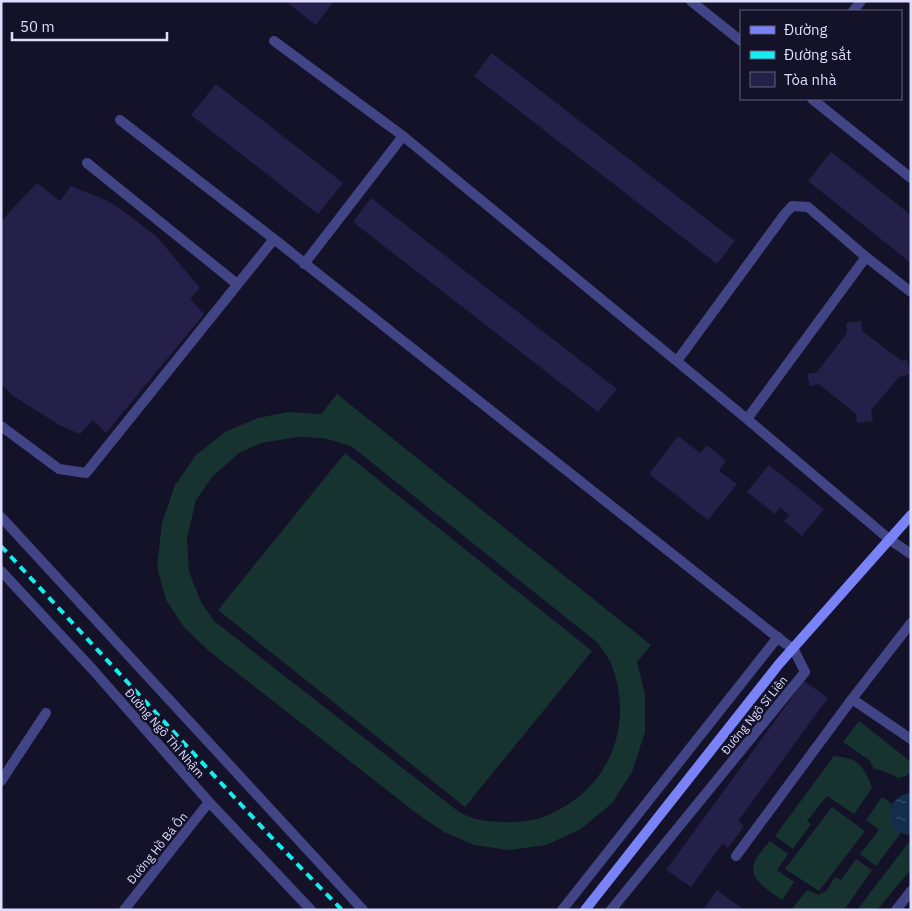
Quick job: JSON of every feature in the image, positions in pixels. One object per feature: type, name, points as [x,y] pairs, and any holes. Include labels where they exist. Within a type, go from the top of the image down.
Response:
[{"type":"street","points":[[691,1],[740,40]]},
{"type":"street","points":[[274,42],[403,136],[747,419],[889,539],[911,554]]},
{"type":"street","points":[[813,100],[911,178]]},
{"type":"street","points":[[120,120],[793,648],[911,515]]},
{"type":"street","points":[[304,264],[403,136]]},
{"type":"street","points":[[87,163],[237,284]]},
{"type":"street","points":[[677,361],[792,206],[808,207],[866,257],[911,292]]},
{"type":"street","points":[[1,426],[59,469],[86,473],[274,239]]},
{"type":"street","points":[[747,419],[866,257]]},
{"type":"street","points":[[1,517],[363,910]]},
{"type":"street","name":"Đường Ngô Thì Nhậm","points":[[1,571],[209,802],[312,910]]},
{"type":"street","points":[[736,856],[852,699],[911,623]]},
{"type":"street","points":[[562,910],[778,637]]},
{"type":"street","name":"Đường Ngô Sĩ Liên","points":[[585,910],[793,648],[805,672],[611,910]]},
{"type":"street","points":[[852,699],[910,736]]},
{"type":"street","points":[[1,780],[46,713]]},
{"type":"street","name":"Đường Hồ Bá Ôn","points":[[124,910],[209,802]]},
{"type":"street","points":[[896,910],[911,891]]},
{"type":"green space","points":[[337,394],[651,645],[637,662],[645,694],[645,732],[632,772],[612,803],[581,829],[546,845],[509,850],[474,845],[444,832],[415,812],[209,651],[184,627],[166,600],[157,567],[162,523],[175,485],[196,455],[225,432],[258,418],[288,412],[321,414]],"holes":[[[298,437],[324,438],[351,446],[598,643],[608,657],[618,687],[620,708],[618,729],[613,749],[604,767],[592,784],[577,798],[545,817],[523,821],[487,821],[475,819],[461,813],[214,621],[201,602],[189,572],[187,538],[196,500],[213,476],[239,453],[261,443]]]},
{"type":"green space","points":[[345,453],[592,651],[465,807],[218,610]]},
{"type":"green space","points":[[859,721],[911,762],[911,772],[906,776],[898,778],[884,771],[874,769],[869,760],[843,742]]},
{"type":"green space","points":[[834,756],[855,761],[864,771],[872,788],[854,814],[827,796],[807,821],[811,824],[793,849],[775,836]]},
{"type":"green space","points":[[882,797],[892,804],[890,817],[895,827],[901,833],[876,866],[860,854],[879,830],[866,820]]},
{"type":"green space","points":[[832,807],[865,831],[819,891],[785,869]]},
{"type":"green space","points":[[770,841],[788,854],[777,870],[794,882],[782,900],[762,885],[753,870],[757,858]]},
{"type":"green space","points":[[909,842],[911,843],[911,869],[877,910],[857,910]]},
{"type":"green space","points":[[856,859],[872,870],[844,910],[792,909],[807,890],[819,895],[826,891],[835,877],[841,880]]},
{"type":"water","points":[[911,793],[911,835],[895,829],[889,817],[893,803],[899,797]]},
{"type":"building","points":[[285,1],[334,1],[316,25]]},
{"type":"building","points":[[492,53],[735,241],[717,264],[474,76]]},
{"type":"building","points":[[216,84],[343,183],[318,214],[191,115]]},
{"type":"building","points":[[831,152],[911,215],[911,263],[808,181]]},
{"type":"building","points":[[37,183],[60,201],[71,186],[108,201],[157,237],[200,288],[190,299],[204,314],[106,433],[93,420],[80,434],[59,425],[12,395],[1,383],[1,222]]},
{"type":"building","points":[[371,198],[617,389],[598,412],[353,222]]},
{"type":"building","points":[[861,321],[862,331],[902,361],[907,359],[910,374],[899,377],[871,410],[873,421],[857,423],[856,414],[819,384],[810,386],[807,374],[817,372],[847,333],[846,323]]},
{"type":"building","points":[[678,436],[700,453],[707,445],[726,461],[719,471],[737,484],[708,520],[649,474]]},
{"type":"building","points":[[769,465],[824,509],[802,536],[784,521],[789,515],[780,507],[775,514],[747,492]]},
{"type":"building","points":[[804,681],[828,698],[738,821],[744,826],[728,848],[723,843],[691,887],[666,870]]},
{"type":"building","points":[[717,890],[744,910],[703,910]]},
{"type":"railway","points":[[1,546],[273,839],[342,910]]}]
